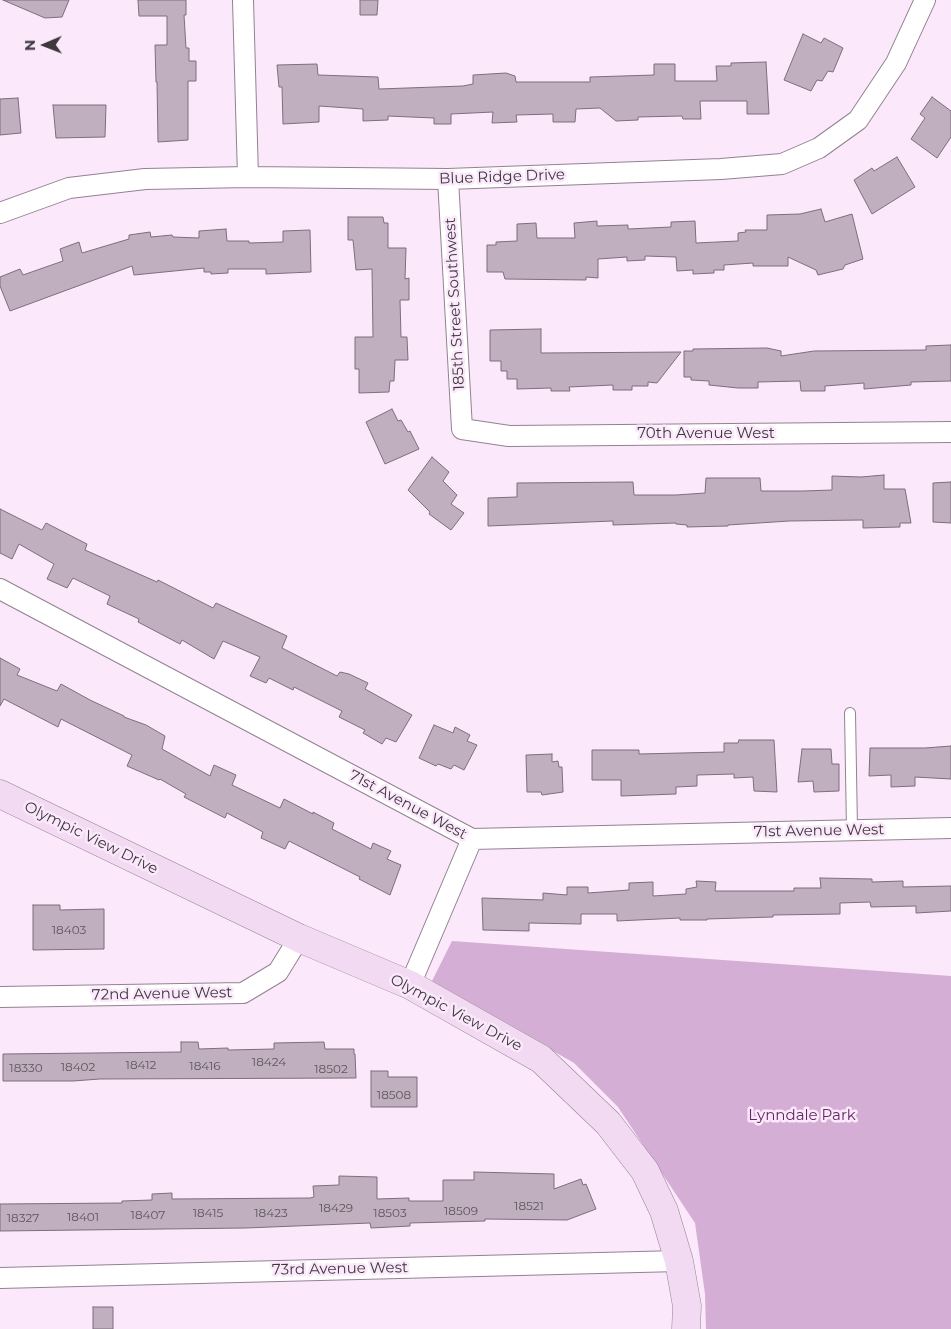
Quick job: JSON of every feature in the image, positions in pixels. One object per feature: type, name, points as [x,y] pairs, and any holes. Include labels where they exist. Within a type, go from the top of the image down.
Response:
[{"type":"main road","name":"Olympic View Drive","points":[[0,794],[299,938],[410,985],[541,1059],[608,1123],[645,1171],[664,1211],[679,1260],[687,1306],[686,1329]]},
{"type":"street","points":[[243,0],[248,177]]},
{"type":"street","name":"Blue Ridge Drive","points":[[0,214],[69,188],[145,179],[248,177],[448,180],[722,169],[782,164],[820,148],[858,120],[896,63],[925,0]]},
{"type":"street","name":"185th Street Southwest","points":[[448,180],[462,429]]},
{"type":"street","name":"70th Avenue West","points":[[462,429],[509,436],[951,432]]},
{"type":"street","name":"71st Avenue West","points":[[0,589],[472,839],[951,828]]},
{"type":"street","points":[[410,985],[472,839]]},
{"type":"street","name":"72nd Avenue West","points":[[0,997],[243,993],[278,972],[299,938]]},
{"type":"street","name":"73rd Avenue West","points":[[0,1278],[679,1260]]},
{"type":"lane","points":[[850,713],[852,830]]},
{"type":"green space","name":"Lynndale Park","points":[[452,941],[951,976],[951,1329],[706,1329],[705,1294],[695,1223],[618,1107],[574,1063],[432,981]]},
{"type":"building","points":[[3,0],[69,0],[62,17],[45,18]]},
{"type":"building","points":[[138,0],[186,0],[186,15],[184,15],[186,48],[189,48],[189,61],[196,61],[196,81],[188,81],[188,140],[158,142],[155,45],[167,45],[167,16],[139,16]]},
{"type":"building","points":[[360,0],[378,0],[377,15],[360,15]]},
{"type":"building","points":[[803,34],[821,43],[824,38],[843,48],[833,72],[828,71],[822,81],[817,80],[811,91],[784,80]]},
{"type":"building","points":[[766,62],[769,114],[747,114],[747,101],[700,101],[701,119],[683,119],[682,116],[638,117],[638,120],[616,121],[600,108],[576,109],[575,122],[553,122],[553,114],[516,115],[517,122],[492,123],[493,112],[451,114],[451,124],[434,124],[434,118],[388,116],[388,120],[363,121],[363,109],[319,106],[319,122],[283,124],[282,87],[279,87],[277,65],[317,64],[318,75],[378,77],[379,89],[463,86],[473,84],[473,75],[506,73],[515,76],[516,82],[590,82],[590,77],[654,75],[654,64],[675,64],[675,81],[717,81],[716,66],[731,66],[731,63]]},
{"type":"building","points":[[932,97],[951,111],[951,137],[937,158],[911,139],[925,118],[920,114]]},
{"type":"building","points":[[18,98],[21,133],[0,135],[0,99]]},
{"type":"building","points":[[53,105],[106,105],[105,137],[56,138]]},
{"type":"building","points":[[897,157],[915,187],[872,214],[854,180],[872,168],[874,171]]},
{"type":"building","points":[[821,209],[825,222],[852,214],[863,259],[845,265],[843,269],[818,275],[816,270],[788,257],[788,266],[753,266],[753,263],[724,265],[724,270],[714,270],[714,273],[693,274],[693,270],[677,271],[676,257],[645,256],[645,260],[627,261],[627,257],[598,259],[598,278],[586,277],[586,280],[505,279],[503,272],[487,272],[487,245],[496,245],[496,242],[517,241],[517,224],[536,223],[537,238],[575,238],[574,223],[597,221],[597,226],[628,225],[628,229],[671,227],[671,222],[695,221],[696,243],[738,241],[738,233],[746,232],[745,230],[767,230],[767,215],[800,214]]},
{"type":"building","points":[[348,217],[383,217],[384,223],[388,223],[388,248],[406,248],[405,279],[409,278],[409,300],[400,300],[401,337],[407,337],[408,360],[395,360],[394,381],[390,381],[389,392],[359,393],[359,369],[355,369],[355,337],[373,337],[372,269],[356,270],[353,240],[348,240]]},
{"type":"building","points":[[226,229],[227,241],[249,241],[249,243],[283,242],[283,231],[310,230],[311,272],[266,274],[266,269],[228,269],[228,273],[211,274],[211,272],[204,272],[204,268],[134,275],[132,266],[10,311],[0,286],[0,277],[20,269],[23,275],[63,261],[60,249],[79,242],[82,253],[129,239],[129,235],[150,232],[151,237],[172,235],[173,237],[199,238],[199,231]]},
{"type":"building","points":[[541,329],[541,353],[681,352],[657,383],[648,382],[648,386],[632,386],[632,390],[613,390],[613,385],[569,387],[570,391],[551,391],[551,388],[517,389],[517,379],[507,379],[507,371],[501,371],[501,361],[490,361],[490,330]]},
{"type":"building","points":[[951,345],[951,381],[911,382],[911,385],[864,389],[864,383],[825,386],[825,391],[801,391],[800,381],[758,382],[758,388],[738,388],[709,385],[709,381],[691,380],[691,377],[684,377],[684,351],[693,351],[693,349],[767,348],[781,351],[781,356],[814,351],[926,350],[926,346]]},
{"type":"building","points":[[392,409],[398,421],[401,420],[408,432],[410,431],[419,449],[385,464],[366,422]]},
{"type":"building","points":[[432,457],[449,472],[443,481],[457,495],[451,504],[464,513],[451,530],[429,514],[430,512],[408,490]]},
{"type":"building","points":[[884,475],[884,489],[905,489],[911,523],[900,523],[900,527],[863,528],[863,520],[789,521],[687,527],[687,525],[676,523],[613,525],[613,521],[488,526],[488,498],[517,497],[517,483],[633,482],[634,495],[676,495],[705,493],[706,478],[760,478],[761,491],[803,491],[832,490],[832,476],[861,477]]},
{"type":"building","points":[[951,482],[951,523],[933,522],[933,483]]},
{"type":"building","points":[[0,509],[42,530],[46,523],[87,544],[85,550],[157,582],[158,580],[213,608],[216,603],[287,636],[282,648],[337,676],[340,672],[349,674],[368,683],[365,689],[412,715],[396,742],[386,738],[382,744],[363,733],[365,730],[339,717],[342,711],[294,687],[293,690],[269,678],[266,683],[250,676],[260,657],[223,641],[214,659],[182,640],[180,644],[138,622],[139,619],[107,604],[110,596],[73,578],[67,588],[47,579],[54,564],[19,544],[12,559],[0,553]]},
{"type":"building","points":[[0,658],[20,669],[17,675],[57,691],[61,684],[124,717],[146,725],[165,736],[162,749],[210,776],[214,765],[236,775],[232,785],[280,808],[284,799],[334,823],[332,829],[371,849],[373,843],[391,851],[387,859],[401,865],[390,895],[359,879],[360,877],[289,841],[285,849],[261,838],[263,832],[227,813],[225,818],[184,797],[186,794],[160,779],[127,766],[132,755],[61,719],[58,727],[4,699],[0,706]]},
{"type":"building","points":[[434,725],[453,733],[455,727],[470,735],[467,741],[477,745],[464,770],[454,765],[451,769],[438,764],[436,766],[419,758]]},
{"type":"building","points":[[739,740],[774,740],[777,792],[754,791],[753,777],[734,778],[734,774],[697,775],[697,786],[676,787],[676,794],[621,796],[621,780],[592,780],[592,750],[639,750],[639,754],[724,752],[724,743],[738,743]]},
{"type":"building","points":[[951,746],[951,779],[915,777],[915,786],[891,787],[891,775],[869,776],[870,748]]},
{"type":"building","points":[[802,749],[831,749],[832,764],[839,764],[839,791],[814,792],[813,781],[798,782]]},
{"type":"building","points":[[552,754],[552,762],[558,761],[559,767],[562,767],[563,792],[542,795],[541,792],[527,792],[526,755]]},
{"type":"building","points":[[820,878],[872,879],[872,882],[903,881],[903,887],[951,886],[951,911],[916,913],[916,906],[871,907],[870,902],[840,903],[840,914],[773,915],[773,917],[707,920],[680,920],[680,918],[617,921],[617,914],[581,914],[581,924],[529,923],[529,931],[483,930],[482,898],[543,900],[543,893],[567,895],[567,887],[588,887],[588,893],[629,890],[629,883],[653,882],[653,896],[686,894],[686,889],[697,887],[696,881],[716,882],[715,891],[794,891],[794,888],[821,888]]},
{"type":"building","points":[[33,905],[60,905],[60,910],[104,909],[104,949],[33,950]]},
{"type":"building","points":[[181,1042],[198,1042],[199,1049],[228,1048],[228,1050],[274,1049],[274,1043],[324,1042],[325,1049],[354,1049],[356,1078],[3,1081],[3,1054],[181,1052]]},
{"type":"building","points":[[371,1071],[388,1071],[388,1077],[417,1077],[417,1107],[371,1107]]},
{"type":"building","points":[[474,1172],[554,1174],[554,1189],[581,1179],[583,1185],[586,1184],[596,1209],[567,1220],[485,1219],[485,1221],[410,1223],[410,1226],[371,1228],[370,1223],[246,1228],[0,1231],[0,1204],[122,1203],[122,1201],[152,1200],[152,1194],[172,1193],[172,1199],[310,1198],[314,1197],[313,1186],[339,1185],[339,1176],[377,1177],[377,1199],[409,1198],[409,1201],[443,1201],[443,1180],[474,1180]]},
{"type":"building","points":[[93,1307],[113,1307],[113,1329],[93,1329]]}]
